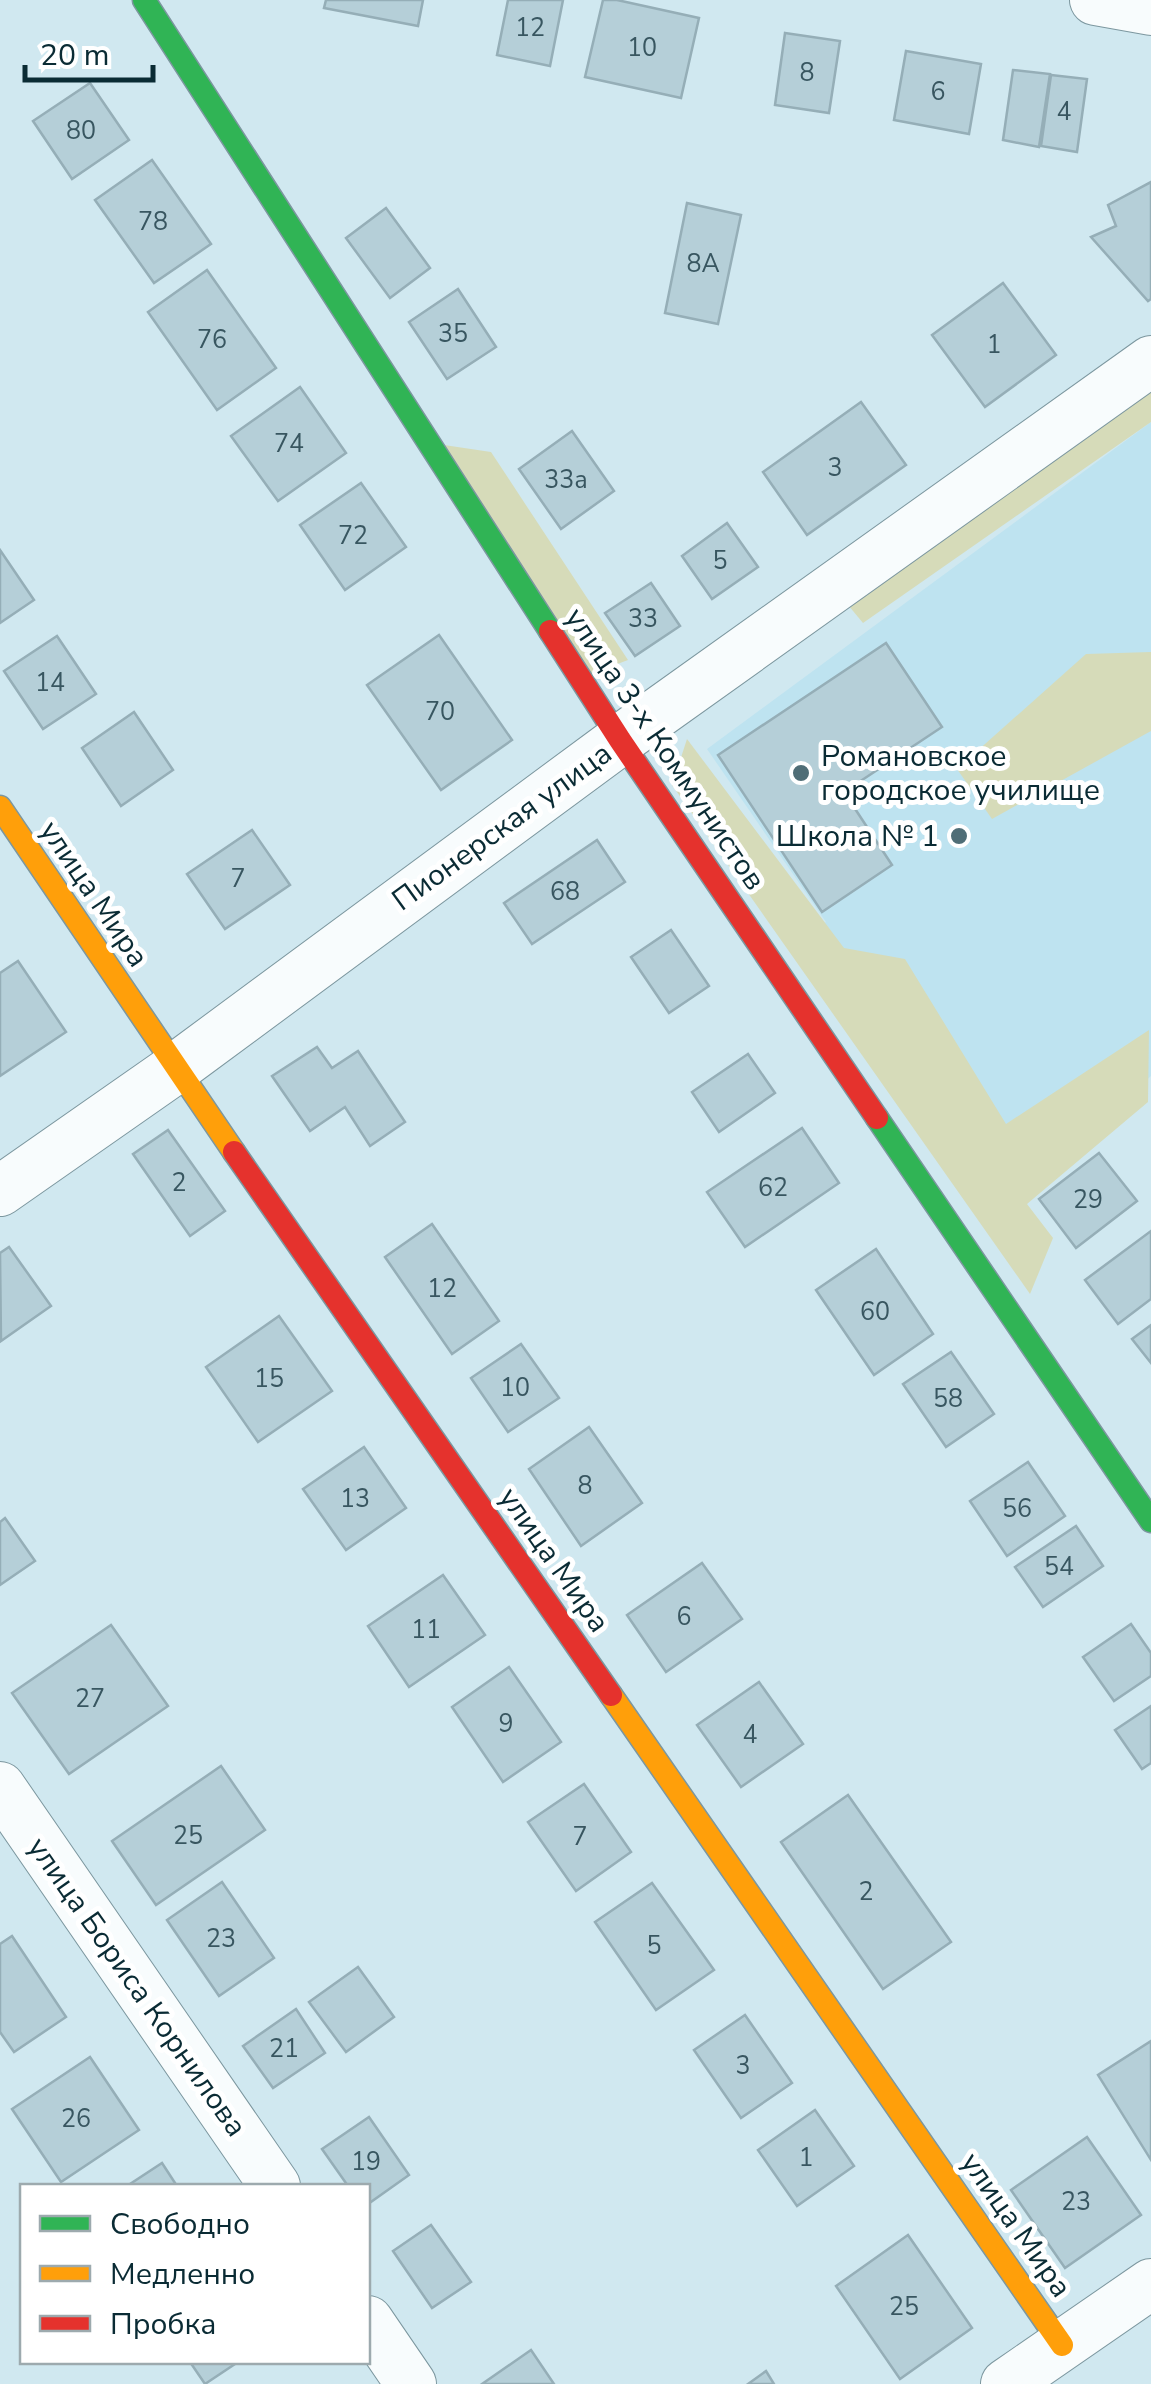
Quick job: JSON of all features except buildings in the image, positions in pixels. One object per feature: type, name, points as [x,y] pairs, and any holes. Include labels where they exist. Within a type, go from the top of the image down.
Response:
[{"type":"street","name":"улица 3-х Коммунистов","points":[[144,0],[620,740],[1151,1522]]},
{"type":"street","points":[[1095,0],[1151,10]]},
{"type":"street","name":"Пионерская улица","points":[[0,1190],[176,1068],[620,740],[1151,361]]},
{"type":"street","name":"улица Мира","points":[[0,807],[176,1068],[1062,2345]]},
{"type":"street","name":"улица Бориса Корнилова","points":[[0,1787],[274,2184]]},
{"type":"street","points":[[1006,2384],[1151,2284]]},
{"type":"street","points":[[370,2324],[411,2384]]},
{"type":"shaded area","name":"Школа № 1","points":[[1151,422],[1151,1076],[1011,1200],[814,931],[826,922],[707,749]]},
{"type":"green space","points":[[1151,384],[1151,422],[863,623],[819,570]]},
{"type":"green space","points":[[444,445],[491,452],[628,660],[591,674]]},
{"type":"green space","points":[[1151,652],[1151,731],[992,819],[957,769],[1086,654]]},
{"type":"green space","points":[[687,739],[844,948],[905,959],[1006,1124],[1149,1030],[1148,1102],[1027,1204],[1053,1238],[1030,1294],[672,785]]},
{"type":"traffic: fast","points":[[144,0],[550,631]]},
{"type":"traffic: fast","points":[[877,1118],[1151,1521]]},
{"type":"traffic: slow","points":[[0,807],[234,1152]]},
{"type":"traffic: slow","points":[[611,1695],[1062,2345]]},
{"type":"traffic: jam","points":[[550,631],[877,1118]]},
{"type":"traffic: jam","points":[[234,1152],[611,1695]]},
{"type":"place","name":"Романовское городское училище","points":[[801,773]]},
{"type":"place","name":"Школа № 1","points":[[959,836]]}]
